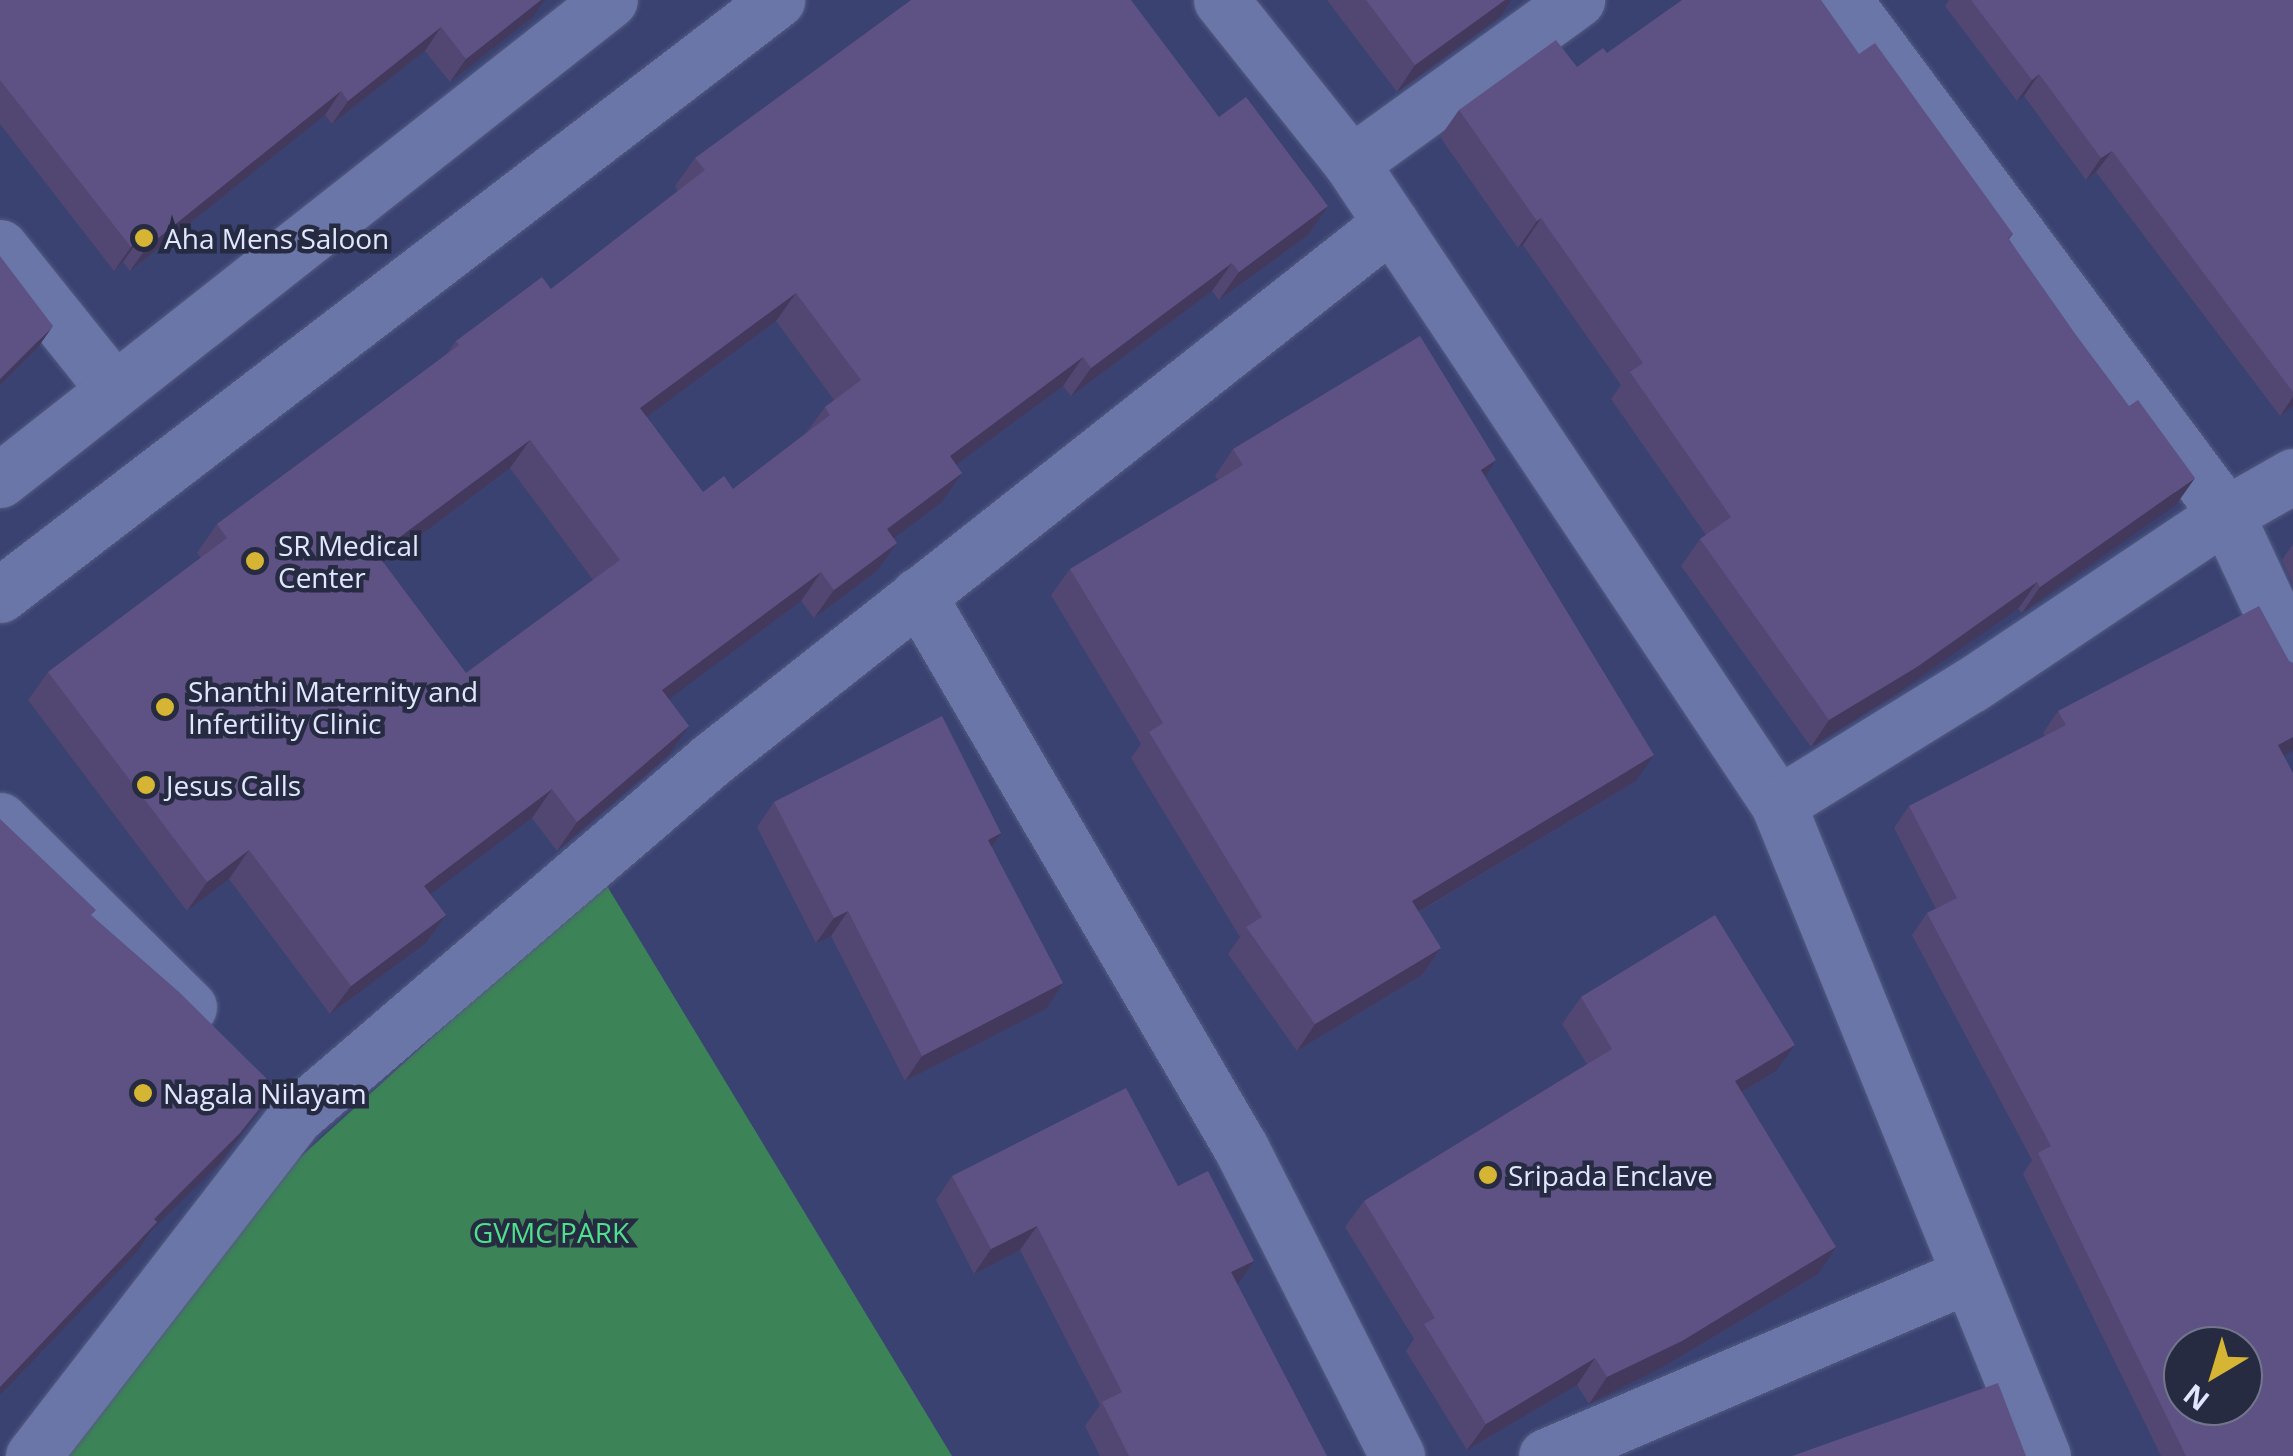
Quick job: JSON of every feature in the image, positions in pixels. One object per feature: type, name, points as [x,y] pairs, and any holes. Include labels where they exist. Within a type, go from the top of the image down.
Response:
[{"type":"street","points":[[0,480],[112,388],[610,0]]},
{"type":"street","points":[[0,595],[778,0]]},
{"type":"street","points":[[1221,0],[1351,163],[1778,804],[2043,1456]]},
{"type":"street","points":[[1351,163],[1577,0]]},
{"type":"street","points":[[1844,0],[2226,514],[2293,658]]},
{"type":"street","points":[[33,1456],[297,1115],[712,759],[1391,223]]},
{"type":"street","points":[[0,247],[112,388]]},
{"type":"street","points":[[1778,804],[1972,685],[2226,514],[2293,476]]},
{"type":"street","points":[[918,595],[1241,1148],[1397,1456]]},
{"type":"street","points":[[0,820],[297,1115]]},
{"type":"street","points":[[1546,1456],[1969,1275]]},
{"type":"green space","name":"GVMC PARK","points":[[604,881],[952,1456],[51,1456],[283,1173]]},
{"type":"building","points":[[0,0],[541,0],[466,59],[441,27],[348,101],[341,91],[147,247],[140,238],[131,247],[0,80]]},
{"type":"building","points":[[911,0],[1131,0],[1219,117],[1246,97],[1328,206],[1239,272],[1232,263],[1091,368],[1083,357],[950,456],[962,473],[887,529],[897,543],[834,590],[821,572],[662,690],[689,726],[577,822],[552,789],[424,886],[446,915],[351,986],[249,850],[207,882],[48,672],[227,538],[217,524],[459,345],[456,341],[542,277],[551,289],[705,170],[695,158]],"holes":[[[796,293],[861,380],[825,407],[830,415],[733,489],[724,476],[703,492],[640,408]],[[530,440],[620,560],[466,673],[377,554]]]},
{"type":"building","points":[[1366,0],[1505,0],[1415,65]]},
{"type":"building","points":[[1682,0],[1821,0],[1859,54],[1875,43],[2013,234],[2008,238],[2076,335],[2129,406],[2138,400],[2195,478],[2040,587],[2037,582],[1917,667],[1829,720],[1700,539],[1731,517],[1630,372],[1643,363],[1459,110],[1556,40],[1577,67],[1603,48],[1607,53]]},
{"type":"building","points":[[1971,0],[2293,0],[2293,392],[2112,151],[2101,158],[2039,74],[2032,80]]},
{"type":"building","points":[[0,256],[53,326],[0,379]]},
{"type":"building","points":[[1420,336],[1496,460],[1481,470],[1654,755],[1412,901],[1441,948],[1315,1024],[1246,927],[1262,917],[1149,732],[1163,723],[1070,569],[1243,465],[1233,449]]},
{"type":"building","points":[[2259,606],[2293,663],[2293,737],[2278,745],[2293,773],[2293,1456],[2186,1456],[2171,1426],[2263,1426],[2263,1326],[2163,1326],[2163,1409],[2038,1153],[2051,1146],[1927,913],[1957,898],[1909,806],[2066,725],[2058,711]]},
{"type":"building","points":[[942,716],[1001,833],[988,840],[1063,983],[922,1056],[848,911],[834,918],[774,802]]},
{"type":"building","points":[[0,819],[96,910],[91,915],[179,992],[276,1088],[240,1133],[154,1219],[157,1222],[0,1387]]},
{"type":"building","points":[[1715,915],[1795,1045],[1735,1081],[1836,1247],[1682,1341],[1607,1377],[1595,1358],[1486,1424],[1424,1324],[1435,1318],[1364,1201],[1612,1049],[1581,997]]},
{"type":"building","points":[[1126,1088],[1178,1186],[1208,1171],[1254,1261],[1231,1272],[1327,1456],[1129,1456],[1102,1402],[1122,1392],[1037,1226],[991,1249],[952,1176]]},
{"type":"building","points":[[1998,1383],[2026,1456],[1792,1456]]},
{"type":"place","name":"Aha Mens Saloon","points":[[144,238]]},
{"type":"place","name":"SR Medical Center","points":[[255,561]]},
{"type":"place","name":"Shanthi Maternity and Infertility Clinic","points":[[165,707]]},
{"type":"place","name":"Jesus Calls","points":[[146,785]]},
{"type":"place","name":"Nagala Nilayam","points":[[143,1093]]},
{"type":"place","name":"Sripada Enclave","points":[[1488,1175]]}]
